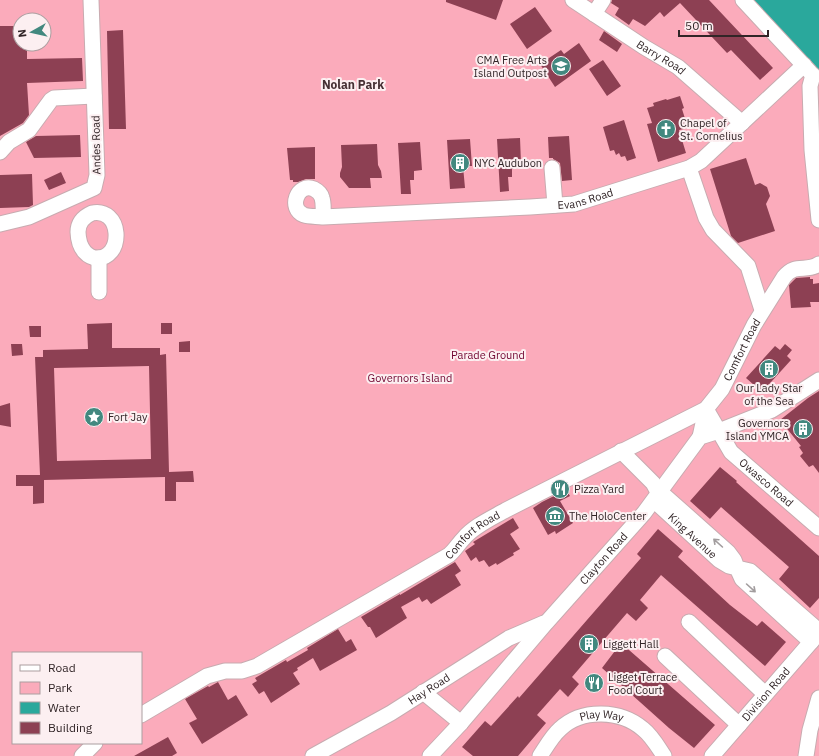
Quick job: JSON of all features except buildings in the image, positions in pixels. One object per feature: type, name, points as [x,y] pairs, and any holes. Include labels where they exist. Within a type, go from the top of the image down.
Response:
[{"type":"street","name":"Andes Road","points":[[0,224],[29,216],[94,188],[97,175],[91,0]]},
{"type":"street","name":"Barry Road","points":[[573,0],[644,47],[678,67],[742,123]]},
{"type":"street","points":[[594,14],[603,0]]},
{"type":"street","points":[[743,0],[812,74],[810,86],[812,146],[819,220]]},
{"type":"street","name":"Evans Road","points":[[323,217],[574,204],[689,168],[701,161],[742,123],[812,74]]},
{"type":"street","points":[[0,152],[8,142],[29,130],[54,98],[94,96]]},
{"type":"street","points":[[552,168],[555,205]]},
{"type":"street","name":"Comfort Road","points":[[689,168],[706,218],[713,230],[748,266],[762,310]]},
{"type":"street","points":[[94,188],[98,213]]},
{"type":"street","points":[[92,213],[98,213],[107,215],[112,220],[116,228],[115,247],[110,253],[99,258],[88,255],[82,250],[79,243],[78,231],[80,224],[85,217],[92,213]]},
{"type":"street","points":[[99,258],[99,292]]},
{"type":"street","name":"Comfort Road","points":[[142,714],[207,676],[225,671],[242,671],[257,666],[449,555],[456,550],[464,538],[506,510],[706,409],[722,389],[762,310],[789,271],[794,269],[815,267],[819,264]]},
{"type":"street","points":[[706,409],[700,437],[772,410],[819,380]]},
{"type":"street","name":"Owasco Road","points":[[706,409],[731,452],[819,528]]},
{"type":"street","name":"Clayton Road","points":[[430,756],[461,723],[546,623],[623,538],[659,494],[700,437]]},
{"type":"street","name":"King Avenue","points":[[621,451],[653,483],[659,494],[660,506],[719,560],[729,566],[738,568],[742,579],[816,635]]},
{"type":"street","points":[[689,622],[765,694]]},
{"type":"street","name":"Hay Road","points":[[313,756],[391,713],[509,638],[546,623]]},
{"type":"street","name":"Division Road","points":[[712,756],[816,635]]},
{"type":"street","points":[[665,656],[739,725]]},
{"type":"street","points":[[423,692],[461,723]]},
{"type":"street","points":[[806,756],[814,739],[819,698]]},
{"type":"street","name":"Play Way","points":[[540,756],[553,736],[560,728],[569,722],[581,716],[609,714],[630,720],[649,735],[664,756]]},
{"type":"street","points":[[82,756],[94,744]]},
{"type":"green space","name":"Governors Island","points":[[0,0],[753,0],[819,70],[819,756],[0,756]]},
{"type":"water","points":[[753,0],[819,0],[819,70]]},
{"type":"place","name":"CMA Free Arts Island Outpost","points":[[561,66]]},
{"type":"place","name":"Chapel of St. Cornelius","points":[[666,129]]},
{"type":"place","name":"NYC Audubon","points":[[460,163]]},
{"type":"place","name":"Our Lady Star of the Sea","points":[[769,369]]},
{"type":"place","name":"Fort Jay","points":[[94,417]]},
{"type":"place","name":"Governors Island YMCA","points":[[803,429]]},
{"type":"place","name":"Pizza Yard","points":[[560,489]]},
{"type":"place","name":"The HoloCenter","points":[[555,516]]},
{"type":"place","name":"Liggett Hall","points":[[589,644]]},
{"type":"place","name":"Ligget Terrace Food Court","points":[[594,683]]},
{"type":"district","name":"Nolan Park","points":[[353,84]]},
{"type":"park label","name":"Parade Ground","points":[[488,355]]}]
